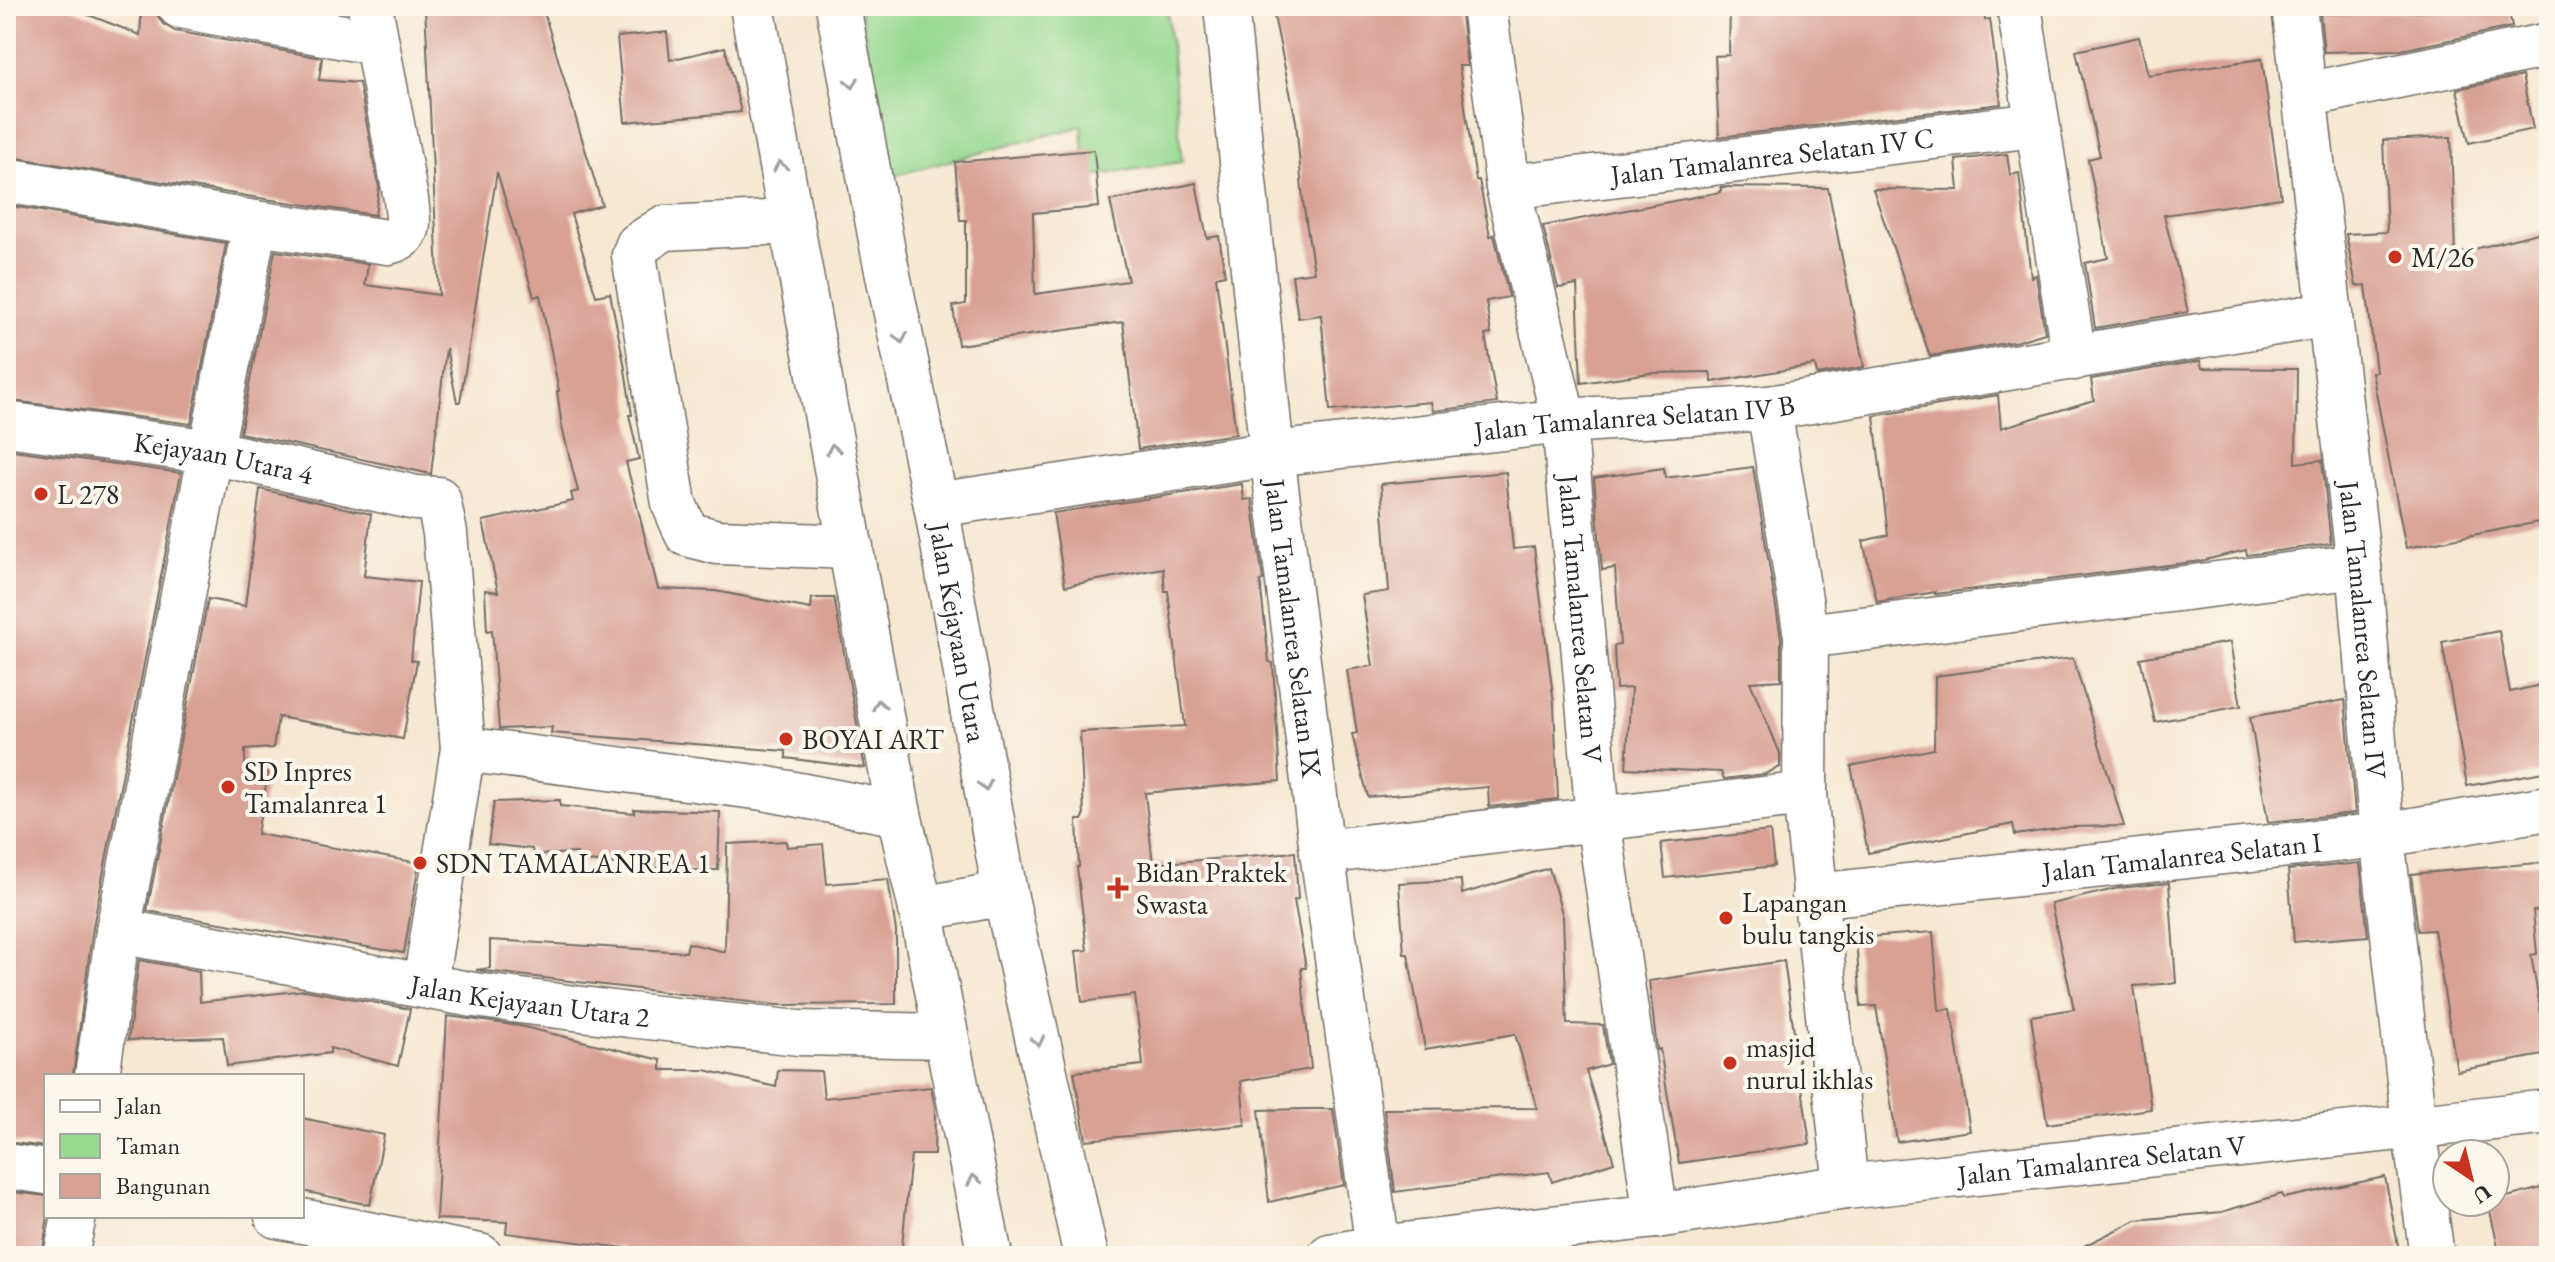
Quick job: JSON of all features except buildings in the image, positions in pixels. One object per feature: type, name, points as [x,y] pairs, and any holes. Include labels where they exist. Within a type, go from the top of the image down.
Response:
[{"type":"street","points":[[6,180],[255,223],[388,242],[406,235],[406,199],[373,25],[180,6]]},
{"type":"street","points":[[752,6],[899,814],[990,1256]]},
{"type":"street","name":"Jalan Kejayaan Utara","points":[[838,6],[883,251],[936,505],[1005,893],[1086,1256]]},
{"type":"street","name":"Jalan Tamalanrea Selatan IX","points":[[1226,6],[1272,454],[1322,852],[1378,1248]]},
{"type":"street","points":[[1484,6],[1508,187],[1564,421]]},
{"type":"street","points":[[2019,6],[2074,358]]},
{"type":"street","name":"Jalan Tamalanrea Selatan IV","points":[[2294,6],[2359,566],[2382,835],[2414,1126],[2432,1256]]},
{"type":"street","points":[[2305,95],[2549,45]]},
{"type":"street","name":"Jalan Tamalanrea Selatan IV C","points":[[1508,187],[2036,125]]},
{"type":"street","points":[[790,222],[664,228],[638,245],[634,255],[674,504],[687,534],[717,542],[851,547]]},
{"type":"street","points":[[97,1074],[118,931],[255,223]]},
{"type":"street","name":"Jalan Tamalanrea Selatan IV B","points":[[936,505],[1272,454],[1564,421],[1769,408],[2330,314]]},
{"type":"street","points":[[1769,408],[1806,636],[1805,794],[1846,1187]]},
{"type":"street","name":"Jalan Tamalanrea Selatan V","points":[[1564,421],[1598,819],[1656,1216]]},
{"type":"street","name":"Kejayaan Utara 4","points":[[6,424],[212,452],[416,498],[438,499],[445,533],[463,749]]},
{"type":"street","points":[[1806,636],[2359,566]]},
{"type":"street","points":[[425,984],[463,749],[763,788],[899,814]]},
{"type":"street","points":[[1322,852],[1805,794]]},
{"type":"street","name":"Jalan Tamalanrea Selatan I","points":[[1814,896],[2382,835],[2549,808]]},
{"type":"street","points":[[921,909],[1005,893]]},
{"type":"street","name":"Jalan Kejayaan Utara 2","points":[[118,931],[474,995],[629,1015],[799,1033],[946,1036]]},
{"type":"street","name":"Jalan Tamalanrea Selatan V","points":[[1330,1256],[1656,1216],[1846,1187],[2549,1112]]},
{"type":"street","points":[[6,1166],[44,1172]]},
{"type":"street","points":[[66,1256],[74,1218]]},
{"type":"street","points":[[287,1218],[480,1256]]},
{"type":"green space","points":[[859,6],[1167,6],[1182,162],[1085,177],[1082,126],[892,176]]},
{"type":"place","name":"M/26","points":[[2395,257]]},
{"type":"place","name":"L 278","points":[[41,494]]},
{"type":"place","name":"BOYAI ART","points":[[786,739]]},
{"type":"place","name":"SD Inpres Tamalanrea 1","points":[[228,787]]},
{"type":"place","name":"SDN TAMALANREA 1","points":[[420,863]]},
{"type":"place","name":"Bidan Praktek Swasta","points":[[1118,888]]},
{"type":"place","name":"Lapangan bulu tangkis","points":[[1726,918]]},
{"type":"place","name":"masjid nurul ikhlas","points":[[1730,1063]]}]
